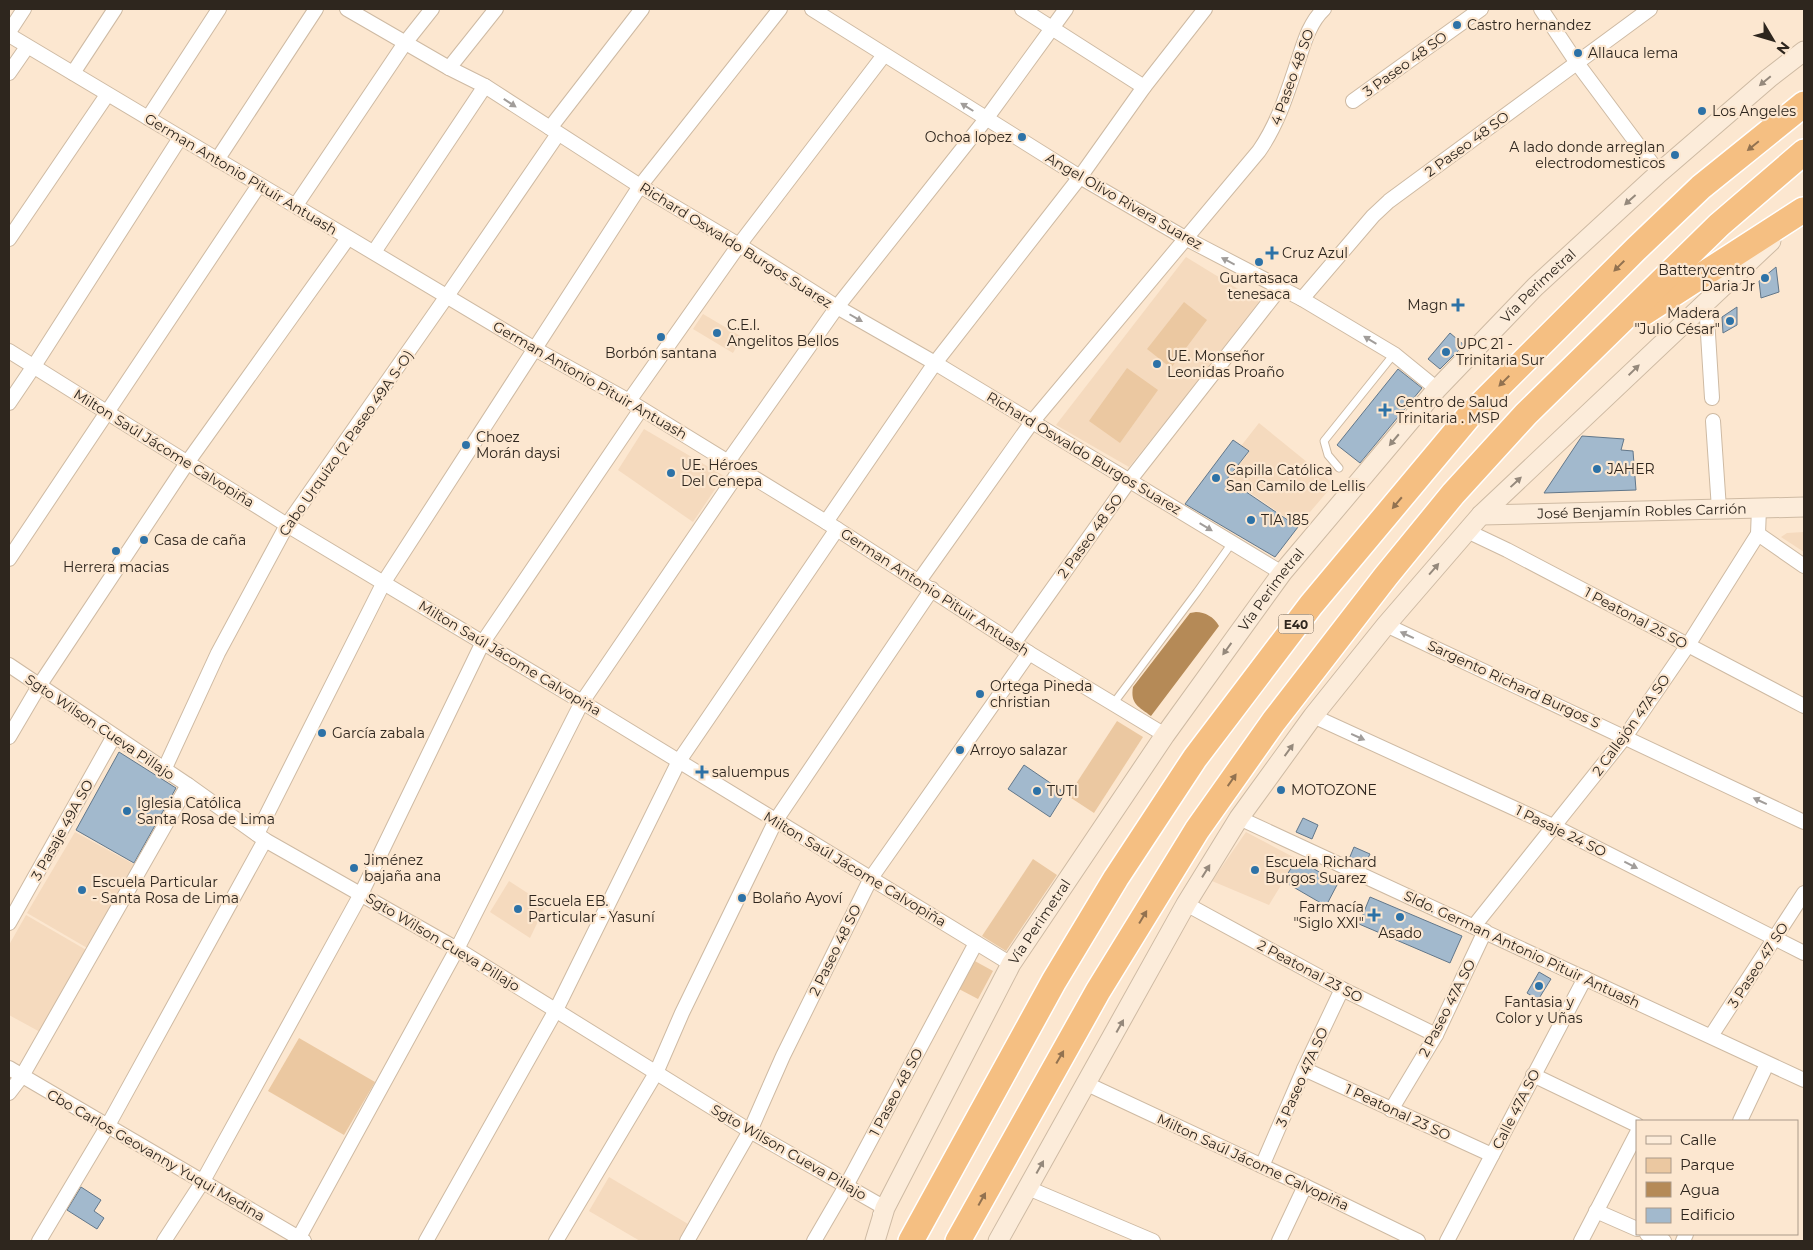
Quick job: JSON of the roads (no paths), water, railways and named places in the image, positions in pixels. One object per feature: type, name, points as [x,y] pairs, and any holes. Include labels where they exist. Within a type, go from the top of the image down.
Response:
[{"type":"highway","name":"E40","points":[[911,1241],[1054,981],[1116,878],[1195,758],[1311,605],[1476,409],[1701,187],[1803,104]]},
{"type":"highway","points":[[958,1241],[1098,991],[1197,830],[1274,721],[1386,576],[1453,494],[1526,414],[1718,225],[1804,152]]},
{"type":"highway","points":[[1602,340],[1804,213]]},
{"type":"street","points":[[9,33],[24,9]]},
{"type":"street","points":[[73,73],[115,9]]},
{"type":"street","points":[[148,118],[220,9]]},
{"type":"street","points":[[217,160],[316,9]]},
{"type":"street","name":"Richard Oswaldo Burgos Suarez","points":[[347,9],[484,86],[640,186],[739,245],[837,307],[935,363],[1282,573]]},
{"type":"street","points":[[296,205],[405,43],[432,9]]},
{"type":"street","points":[[449,68],[496,9]]},
{"type":"street","name":"Cabo Urquizo (2 Paseo 49A S-O)","points":[[164,770],[218,653],[287,525],[447,296],[554,131],[642,9]]},
{"type":"street","points":[[39,1241],[107,1127],[261,837],[384,582],[640,186],[780,9]]},
{"type":"street","name":"Angel Olivo Rivera Suarez","points":[[812,9],[1080,177],[1185,238],[1302,299],[1394,354],[1437,389]]},
{"type":"street","points":[[1022,9],[1144,87]]},
{"type":"street","points":[[727,462],[837,307],[986,119],[1066,9]]},
{"type":"street","points":[[426,1241],[556,1010],[680,761],[935,363],[1080,177],[1144,87],[1205,9]]},
{"type":"street","name":"4 Paseo 48 SO","points":[[920,581],[1032,422],[1259,152],[1272,133],[1310,26],[1324,9]]},
{"type":"street","name":"3 Paseo 48 SO","points":[[1353,101],[1481,9]]},
{"type":"street","points":[[1541,9],[1577,63],[1659,174]]},
{"type":"street","name":"2 Paseo 48 SO","points":[[1302,299],[1373,216],[1389,201],[1650,9]]},
{"type":"street","name":"German Antonio Pituir Antuash","points":[[9,33],[27,47],[107,95],[296,205],[535,349],[629,401],[920,581],[1029,653],[1165,735]]},
{"type":"street","points":[[9,73],[27,47]]},
{"type":"street","name":"Vía Perimetral","points":[[866,1241],[1011,964],[1165,735],[1282,573],[1437,389],[1535,287],[1659,174],[1769,78],[1804,51]]},
{"type":"street","points":[[629,401],[739,245],[884,55]]},
{"type":"street","points":[[374,252],[484,86]]},
{"type":"street","points":[[9,239],[107,95]]},
{"type":"street","points":[[9,403],[180,138]]},
{"type":"street","points":[[9,559],[259,185]]},
{"type":"street","points":[[998,1241],[1186,904],[1239,818],[1313,716],[1386,624],[1481,515],[1706,302],[1804,213]]},
{"type":"street","points":[[9,737],[39,686],[187,463],[348,238]]},
{"type":"street","name":"2 Paseo 48 SO","points":[[1014,643],[1129,481],[1280,288]]},
{"type":"street","points":[[1706,302],[1712,398]]},
{"type":"street","name":"Milton Saúl Jácome Calvopiña","points":[[9,351],[287,525],[680,761],[1011,964]]},
{"type":"street","points":[[164,1241],[202,1182],[361,894],[483,642],[641,409]]},
{"type":"street","points":[[1713,421],[1719,509]]},
{"type":"street","points":[[300,1240],[457,950],[582,702],[740,470]]},
{"type":"street","name":"José Benjamín Robles Carrión","points":[[1481,515],[1804,507]]},
{"type":"street","points":[[1759,508],[1758,534],[1804,566]]},
{"type":"street","name":"1 Peatonal 25 SO","points":[[1467,531],[1507,550],[1804,706]]},
{"type":"street","name":"2 Callejón 47A SO","points":[[1479,929],[1553,826],[1625,737],[1688,645],[1758,534]]},
{"type":"street","points":[[556,1241],[656,1073],[682,1013],[776,820],[932,589]]},
{"type":"street","name":"Sargento Richard Burgos S","points":[[1386,624],[1804,820]]},
{"type":"street","name":"2 Paseo 48 SO","points":[[687,1241],[750,1131],[783,1056],[870,878],[1029,653]]},
{"type":"street","name":"Sgto Wilson Cueva Pillajo","points":[[9,665],[188,785],[261,837],[457,950],[750,1131],[884,1208]]},
{"type":"street","name":"1 Pasaje 24 SO","points":[[1313,716],[1553,826],[1804,953]]},
{"type":"street","name":"3 Pasaje 49A SO","points":[[9,923],[114,736]]},
{"type":"street","points":[[9,1094],[22,1076],[188,785]]},
{"type":"street","name":"Sldo. German Antonio Pituir Antuash","points":[[1239,818],[1804,1080]]},
{"type":"street","name":"3 Paseo 47 SO","points":[[1711,1036],[1804,894]]},
{"type":"street","name":"2 Peatonal 23 SO","points":[[1186,904],[1342,989],[1436,1035]]},
{"type":"street","name":"2 Paseo 47A SO","points":[[1391,1110],[1436,1035],[1479,929]]},
{"type":"street","name":"1 Paseo 48 SO","points":[[814,1241],[846,1186],[976,943]]},
{"type":"street","name":"Calle 47A SO","points":[[1447,1241],[1585,978]]},
{"type":"street","name":"3 Paseo 47A SO","points":[[1262,1166],[1304,1069],[1342,989]]},
{"type":"street","points":[[1740,1120],[1767,1064]]},
{"type":"street","name":"Cbo Carlos Geovanny Yuqui Medina","points":[[9,1068],[300,1240]]},
{"type":"street","name":"1 Peatonal 23 SO","points":[[1304,1069],[1492,1155]]},
{"type":"street","points":[[1534,1075],[1636,1126]]},
{"type":"street","name":"Milton Saúl Jácome Calvopiña","points":[[1087,1084],[1305,1186],[1399,1237],[1418,1241]]},
{"type":"street","points":[[1581,1241],[1636,1134]]},
{"type":"street","points":[[1279,1241],[1305,1186]]},
{"type":"street","points":[[1028,1188],[1153,1241]]},
{"type":"street","name":"Vía Perimetral","points":[[875,1241],[884,1208]]},
{"type":"street","points":[[1596,1211],[1636,1229]]},
{"type":"street","points":[[1649,1235],[1664,1241]]},
{"type":"lane","points":[[1339,468],[1328,455],[1324,442],[1394,354]]},
{"type":"lane","points":[[1113,704],[1198,592],[1232,543]]},
{"type":"water","points":[[1196,612],[1209,616],[1219,626],[1151,716],[1136,705],[1132,693],[1133,687],[1190,613]]},
{"type":"place","name":"Castro hernandez","points":[[1457,25]]},
{"type":"place","name":"Allauca lema","points":[[1578,53]]},
{"type":"place","name":"Los Angeles","points":[[1702,111]]},
{"type":"place","name":"Ochoa lopez","points":[[1022,137]]},
{"type":"place","name":"A lado donde arreglan electrodomesticos","points":[[1675,155]]},
{"type":"place","name":"Cruz Azul","points":[[1272,253]]},
{"type":"place","name":"Guartasaca tenesaca","points":[[1259,262]]},
{"type":"place","name":"Batterycentro Daria Jr","points":[[1765,278]]},
{"type":"place","name":"Magn","points":[[1458,305]]},
{"type":"place","name":"Madera \"Julio César\"","points":[[1730,321]]},
{"type":"place","name":"C.E.I. Angelitos Bellos","points":[[717,333]]},
{"type":"place","name":"Borbón santana","points":[[661,337]]},
{"type":"place","name":"UPC 21 - Trinitaria Sur","points":[[1446,352]]},
{"type":"place","name":"UE. Monseñor Leonidas Proaño","points":[[1157,364]]},
{"type":"place","name":"Centro de Salud Trinitaria . MSP","points":[[1385,410]]},
{"type":"place","name":"Choez Morán daysi","points":[[466,445]]},
{"type":"place","name":"JAHER","points":[[1597,469]]},
{"type":"place","name":"UE. Héroes Del Cenepa","points":[[671,473]]},
{"type":"place","name":"Capilla Católica San Camilo de Lellis","points":[[1216,478]]},
{"type":"place","name":"TIA 185","points":[[1251,520]]},
{"type":"place","name":"Casa de caña","points":[[144,540]]},
{"type":"place","name":"Herrera macias","points":[[116,551]]},
{"type":"place","name":"Ortega Pineda christian","points":[[980,694]]},
{"type":"place","name":"García zabala","points":[[322,733]]},
{"type":"place","name":"Arroyo salazar","points":[[960,750]]},
{"type":"place","name":"saluempus","points":[[702,772]]},
{"type":"place","name":"MOTOZONE","points":[[1281,790]]},
{"type":"place","name":"TUTI","points":[[1037,791]]},
{"type":"place","name":"Iglesia Católica Santa Rosa de Lima","points":[[127,811]]},
{"type":"place","name":"Jiménez bajaña ana","points":[[354,868]]},
{"type":"place","name":"Escuela Richard Burgos Suarez","points":[[1255,870]]},
{"type":"place","name":"Escuela Particular - Santa Rosa de Lima","points":[[82,890]]},
{"type":"place","name":"Bolaño Ayoví","points":[[742,898]]},
{"type":"place","name":"Escuela EB. Particular - Yasuní","points":[[518,909]]},
{"type":"place","name":"Farmacía \"Siglo XXI\"","points":[[1374,915]]},
{"type":"place","name":"Asado","points":[[1400,917]]},
{"type":"place","name":"Fantasia y Color y Uñas","points":[[1539,986]]}]
